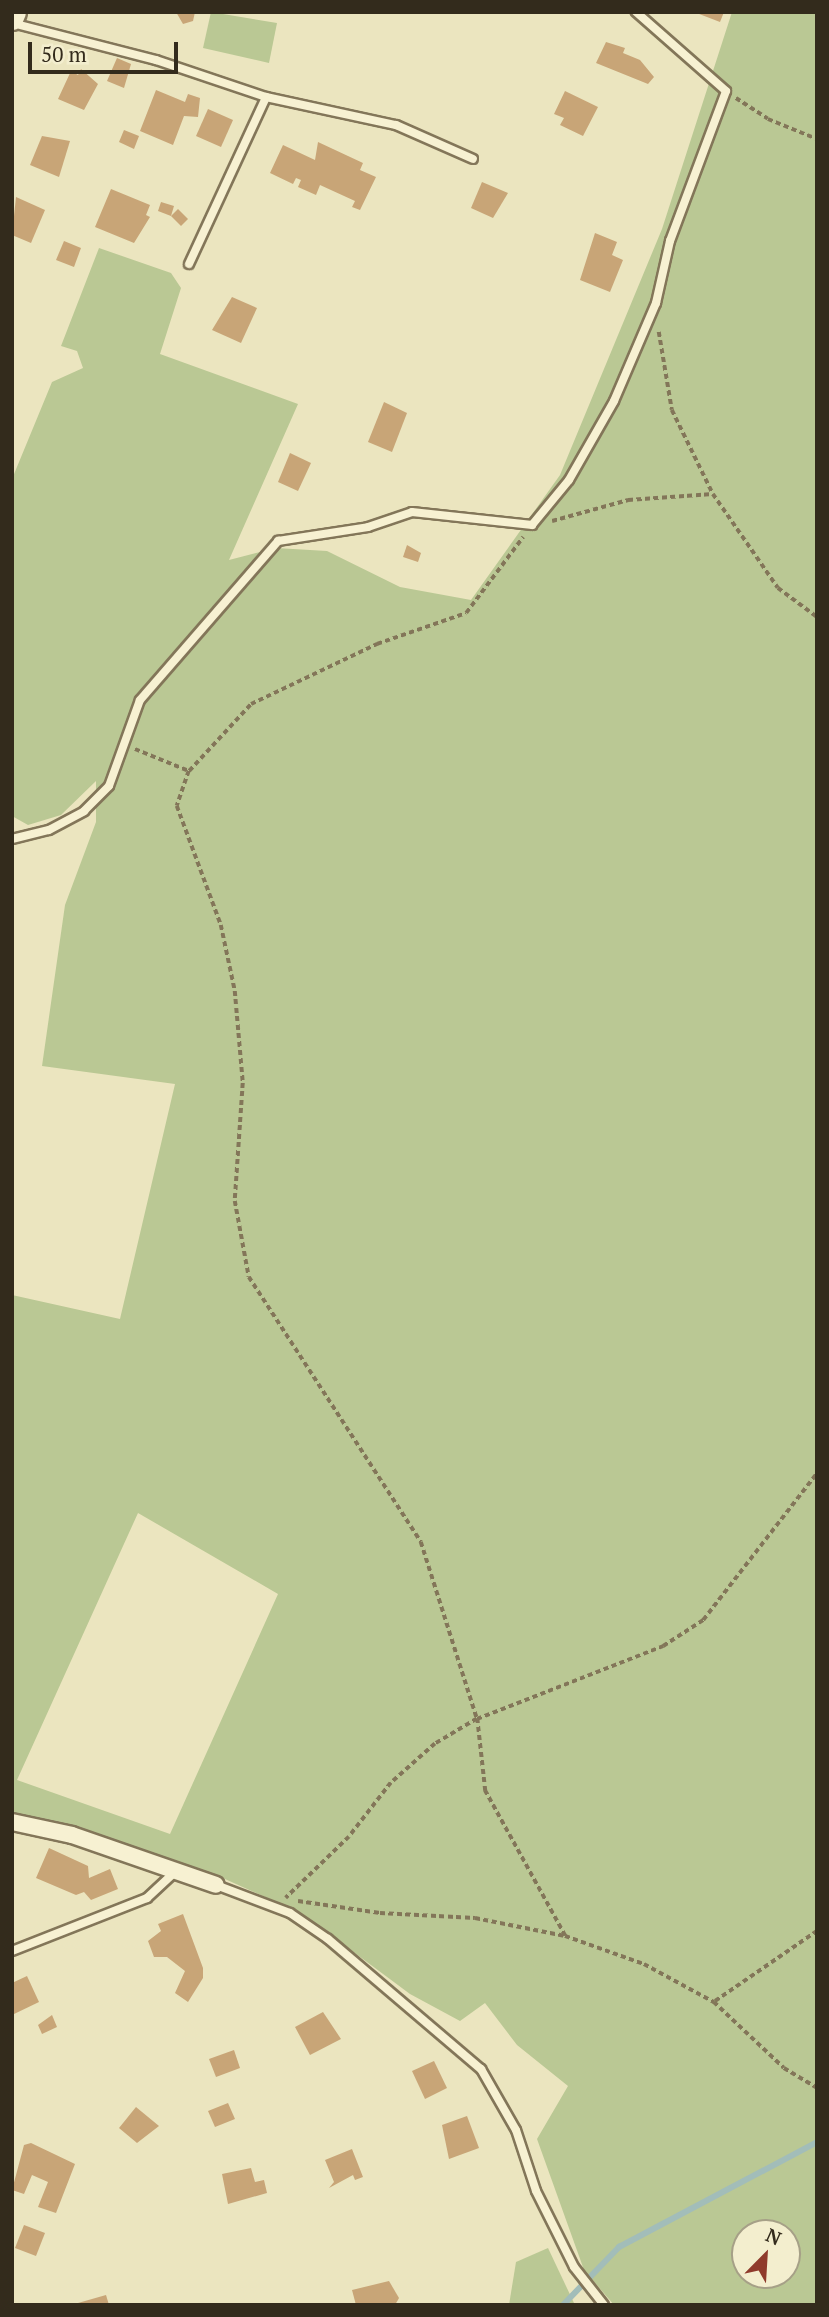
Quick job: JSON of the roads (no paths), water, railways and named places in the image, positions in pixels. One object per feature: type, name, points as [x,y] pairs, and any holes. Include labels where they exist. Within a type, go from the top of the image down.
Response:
[{"type":"street","points":[[12,21],[15,12]]},
{"type":"street","points":[[12,1822],[72,1835],[216,1885]]},
{"type":"lane","points":[[12,839],[49,830],[85,811],[109,786],[120,743],[140,701],[278,541],[368,527],[412,512],[532,525],[569,480],[614,401],[656,303],[670,241],[726,91],[636,12]]},
{"type":"lane","points":[[12,21],[156,60],[266,97],[396,125],[472,159]]},
{"type":"lane","points":[[189,264],[266,97]]},
{"type":"lane","points":[[12,1951],[147,1898],[176,1871]]},
{"type":"lane","points":[[216,1885],[254,1896],[328,1939],[481,2069],[516,2130],[536,2191],[581,2277],[604,2305]]},
{"type":"waterway","points":[[563,2305],[619,2247],[817,2142]]}]
